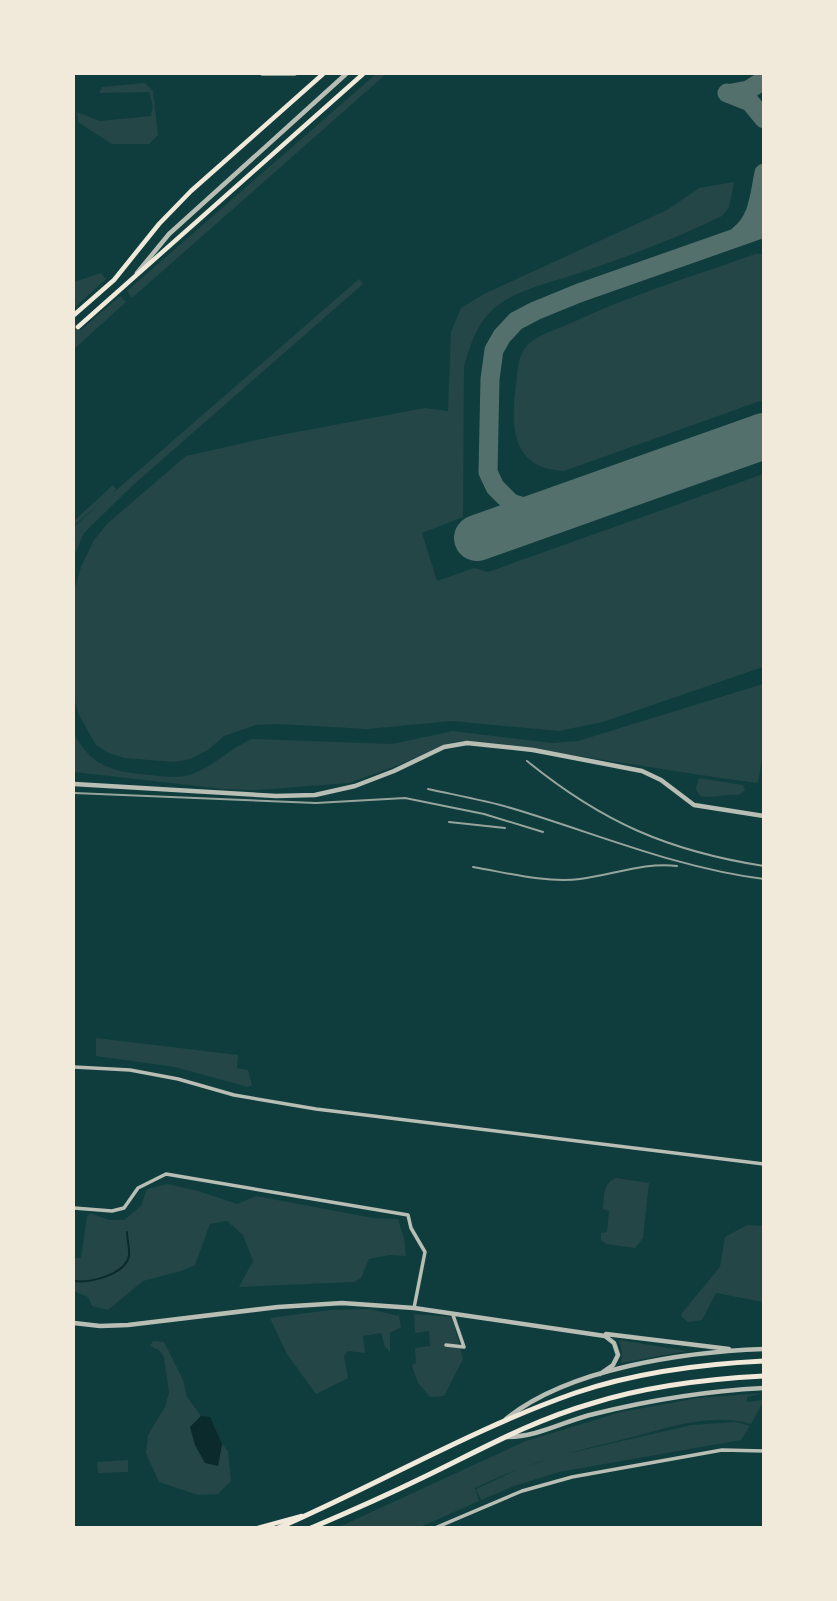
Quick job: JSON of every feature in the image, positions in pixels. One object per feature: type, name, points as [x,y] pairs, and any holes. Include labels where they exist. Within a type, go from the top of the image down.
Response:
[{"type":"main road","points":[[74,315],[114,280],[177,206],[323,74]]},
{"type":"main road","points":[[78,327],[363,74]]},
{"type":"main road","points":[[278,1528],[499,1424],[573,1394],[674,1370],[764,1361]]},
{"type":"main road","points":[[311,1528],[506,1437],[580,1407],[676,1384],[764,1376]]},
{"type":"main road","points":[[258,1528],[306,1516]]},
{"type":"main road","points":[[323,1528],[334,1518]]},
{"type":"street","points":[[262,74],[295,74]]},
{"type":"street","points":[[130,281],[169,234],[346,74]]},
{"type":"street","points":[[74,784],[276,796],[315,794],[355,786],[444,747],[467,743],[533,750],[642,771],[661,780],[694,805],[764,816]]},
{"type":"street","points":[[74,1067],[154,1074],[234,1096],[316,1109],[764,1164]]},
{"type":"street","points":[[74,1208],[112,1211],[124,1208],[138,1188],[166,1174],[408,1214],[411,1228],[425,1252],[414,1308]]},
{"type":"street","points":[[74,1323],[128,1325],[305,1305],[351,1304],[414,1308],[737,1350]]},
{"type":"street","points":[[446,1345],[464,1347],[452,1313]]},
{"type":"street","points":[[593,1333],[610,1338],[617,1352],[615,1362],[600,1374]]},
{"type":"street","points":[[499,1424],[541,1396],[600,1374],[667,1359],[764,1349]]},
{"type":"street","points":[[506,1437],[523,1437],[592,1414],[671,1397],[764,1388]]},
{"type":"street","points":[[435,1528],[522,1491],[572,1477],[722,1450],[764,1451]]},
{"type":"shaded area","points":[[376,74],[386,74],[132,298],[127,291]]},
{"type":"shaded area","points":[[145,83],[153,91],[158,135],[149,144],[112,144],[78,122],[77,112],[100,121],[151,116],[153,106],[149,92],[99,93],[102,87]]},
{"type":"shaded area","points":[[734,182],[729,207],[722,216],[635,253],[527,290],[506,300],[490,312],[476,334],[464,367],[463,517],[422,533],[437,581],[474,568],[488,572],[763,474],[763,667],[603,722],[559,731],[452,721],[367,729],[256,725],[224,736],[208,750],[190,759],[174,762],[124,758],[96,745],[79,715],[74,699],[74,590],[94,540],[108,523],[186,456],[425,408],[448,411],[451,332],[461,308],[484,294],[667,210],[699,188]]},
{"type":"shaded area","points":[[755,254],[763,254],[763,400],[564,471],[546,468],[533,462],[524,453],[515,429],[514,400],[517,372],[527,345],[546,333],[616,304]]},
{"type":"shaded area","points":[[101,273],[106,279],[74,308],[74,282]]},
{"type":"shaded area","points":[[359,279],[363,284],[132,486],[84,533],[74,556],[74,527],[99,504],[74,525],[74,521],[113,485],[116,489],[114,492]]},
{"type":"shaded area","points":[[120,296],[126,302],[74,349],[74,322],[81,330]]},
{"type":"shaded area","points":[[763,684],[763,753],[758,783],[461,741],[449,743],[349,783],[257,790],[223,789],[74,772],[74,734],[89,754],[115,770],[179,777],[203,769],[252,739],[392,744],[453,731],[552,743],[578,741]]},
{"type":"shaded area","points":[[699,778],[743,785],[745,790],[739,795],[700,796],[696,789]]},
{"type":"shaded area","points":[[96,1038],[238,1055],[237,1068],[248,1070],[252,1085],[248,1087],[175,1067],[96,1056]]},
{"type":"shaded area","points":[[616,1178],[649,1183],[643,1238],[635,1248],[606,1244],[601,1240],[601,1233],[607,1232],[609,1211],[603,1209],[605,1190]]},
{"type":"shaded area","points":[[167,1184],[237,1204],[256,1196],[373,1218],[398,1219],[406,1256],[389,1255],[369,1259],[361,1278],[354,1282],[239,1287],[253,1261],[243,1235],[227,1221],[210,1224],[195,1265],[143,1281],[108,1310],[92,1306],[88,1297],[74,1291],[74,1258],[81,1258],[87,1217],[90,1213],[109,1220],[124,1220],[141,1206],[147,1189]]},
{"type":"shaded area","points":[[747,1225],[763,1226],[763,1302],[716,1293],[702,1320],[688,1322],[682,1317],[682,1313],[720,1267],[725,1237]]},
{"type":"shaded area","points":[[369,1309],[399,1316],[401,1327],[390,1333],[390,1352],[385,1347],[381,1333],[363,1336],[365,1353],[348,1351],[344,1356],[348,1378],[316,1394],[287,1354],[270,1318],[330,1310]]},
{"type":"shaded area","points":[[414,1314],[452,1317],[463,1359],[444,1396],[430,1397],[418,1383],[412,1365],[416,1363],[415,1348],[430,1346],[429,1331],[415,1333]]},
{"type":"shaded area","points":[[619,1340],[687,1351],[621,1363]]},
{"type":"shaded area","points":[[153,1341],[164,1342],[183,1380],[187,1397],[201,1416],[190,1427],[218,1466],[222,1444],[228,1451],[231,1481],[218,1494],[198,1495],[159,1482],[146,1453],[148,1435],[165,1407],[169,1393],[164,1357],[159,1350],[150,1346]]},
{"type":"shaded area","points":[[763,1393],[747,1397],[747,1402],[763,1402],[751,1424],[721,1420],[690,1423],[550,1458],[475,1488],[479,1501],[420,1527],[339,1527],[526,1441],[621,1412],[698,1398]]},
{"type":"shaded area","points":[[201,1416],[210,1417],[222,1444],[218,1466],[205,1463],[195,1445],[190,1427]]},
{"type":"shaded area","points":[[736,1422],[750,1426],[741,1440],[559,1472],[481,1500],[476,1489],[519,1469],[561,1455],[692,1425]]},
{"type":"shaded area","points":[[128,1460],[128,1472],[98,1473],[97,1462]]},
{"type":"waterway","points":[[74,1281],[97,1279],[121,1268],[129,1256],[127,1232]]},
{"type":"taxiway","points":[[732,93],[748,90],[764,80]]},
{"type":"taxiway","points":[[727,93],[750,102],[764,119]]},
{"type":"taxiway","points":[[739,235],[751,222],[764,173]]},
{"type":"taxiway","points":[[557,509],[537,511],[511,503],[495,487],[488,472],[490,379],[494,350],[502,336],[516,321],[535,311],[764,228]]},
{"type":"runway","points":[[477,538],[764,436]]},
{"type":"railway","points":[[527,761],[582,801],[638,831],[697,852],[764,866]]},
{"type":"railway","points":[[428,789],[511,808],[699,867],[764,879]]},
{"type":"railway","points":[[74,793],[316,803],[405,798],[484,814],[543,832]]},
{"type":"railway","points":[[449,822],[505,828]]},
{"type":"railway","points":[[473,867],[526,877],[567,880],[653,866],[677,866]]}]
